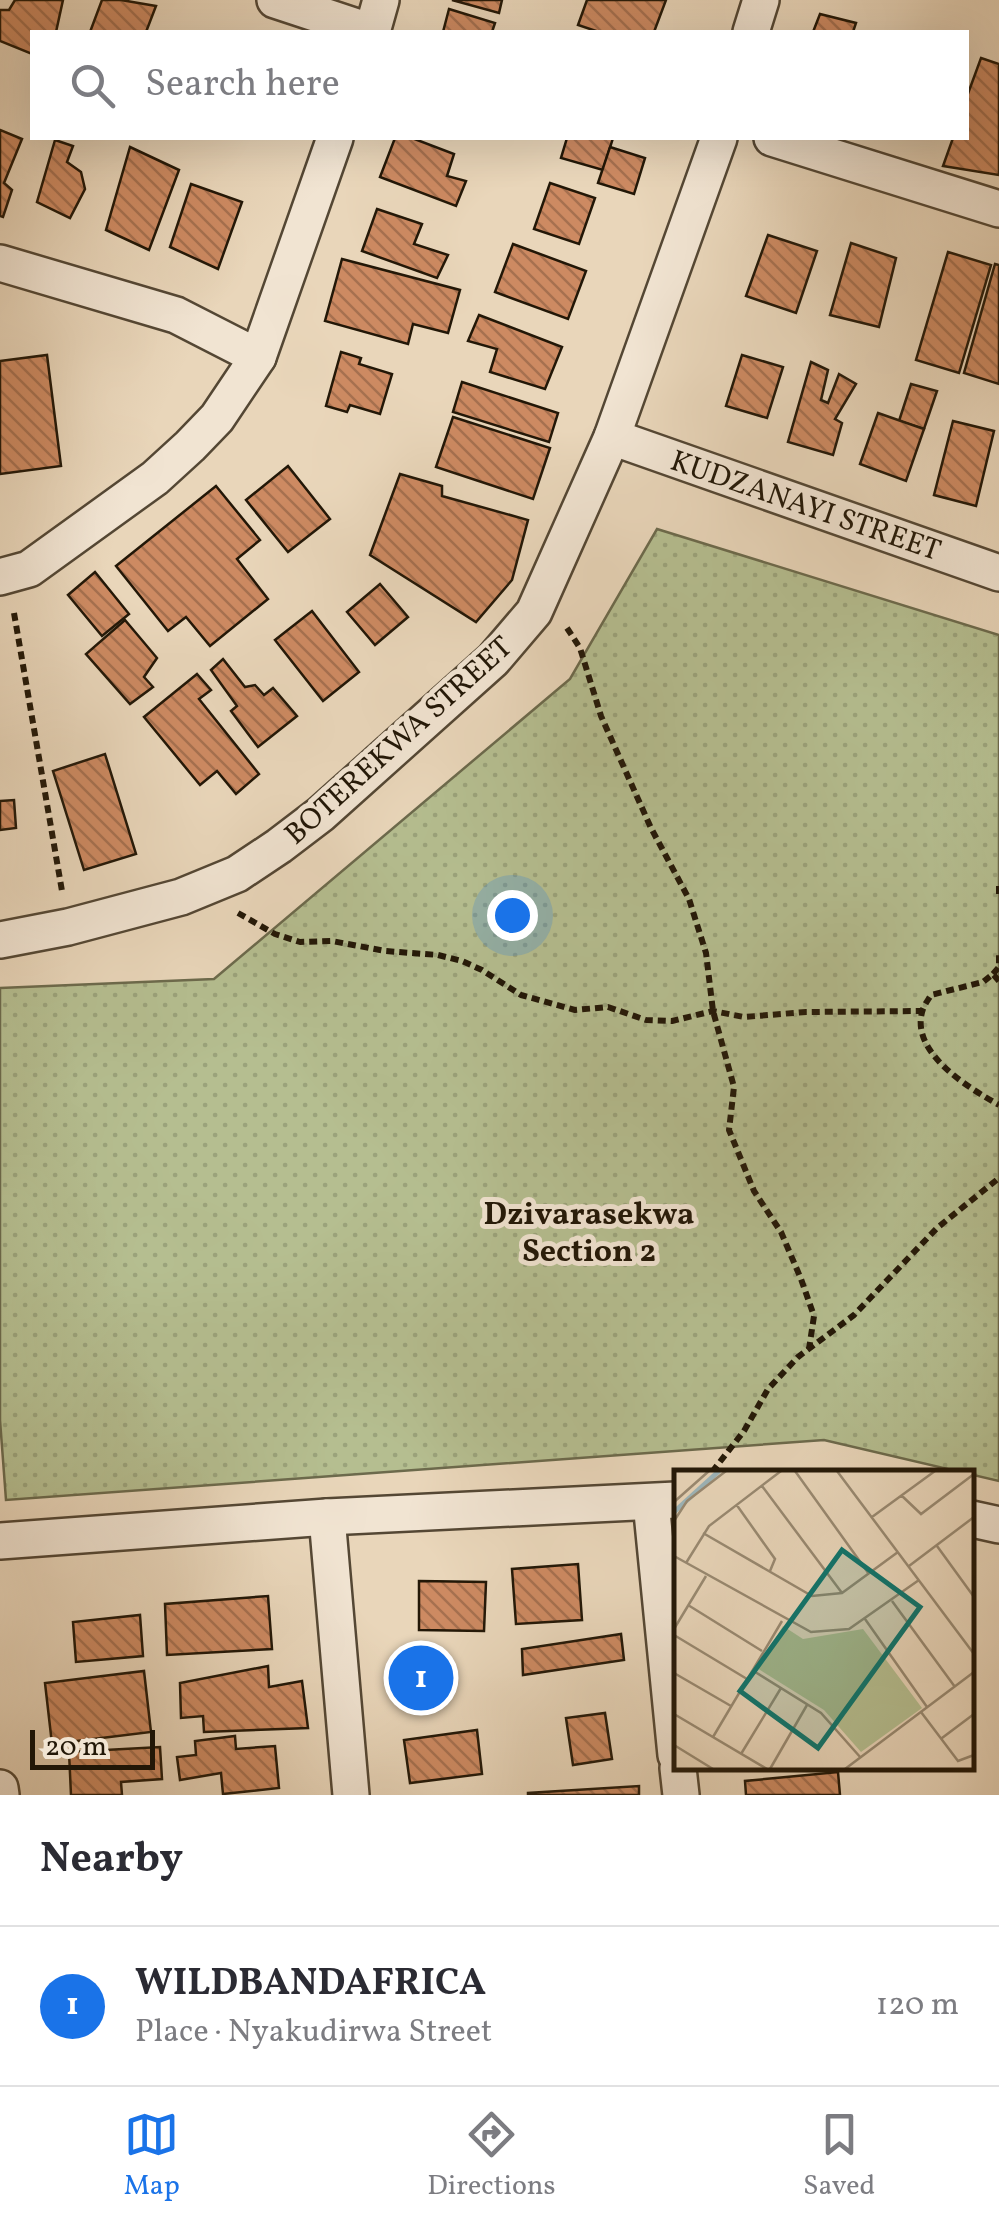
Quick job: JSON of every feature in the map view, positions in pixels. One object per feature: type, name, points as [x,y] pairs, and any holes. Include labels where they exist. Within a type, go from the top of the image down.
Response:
[{"type":"street","points":[[275,0],[366,30]]},
{"type":"street","points":[[373,30],[381,0]]},
{"type":"street","points":[[752,30],[761,0]]},
{"type":"street","points":[[4,577],[29,568],[155,478],[217,418],[258,357],[334,140]]},
{"type":"street","name":"BOTEREKWA STREET","points":[[0,940],[182,897],[237,874],[321,814],[494,660],[534,612],[612,437],[718,140]]},
{"type":"street","points":[[778,140],[999,209]]},
{"type":"street","points":[[0,263],[176,315],[258,357]]},
{"type":"street","name":"KUDZANAYI STREET","points":[[612,437],[999,573]]},
{"type":"street","points":[[0,1541],[327,1517],[664,1501],[674,1712]]},
{"type":"street","points":[[327,1517],[351,1795]]},
{"type":"street","points":[[974,1519],[999,1525]]},
{"type":"street","points":[[678,1770],[680,1795]]},
{"type":"path","points":[[4,577],[68,927]]},
{"type":"path","points":[[534,612],[562,620],[580,648],[601,716],[651,828],[689,899],[706,953],[713,1011],[734,1087],[729,1130],[754,1191],[781,1232],[801,1279],[814,1316],[809,1349]]},
{"type":"path","points":[[210,885],[240,915],[275,934],[300,942],[332,941],[462,961],[520,995],[576,1010],[608,1007],[646,1020],[672,1022],[713,1011],[744,1017],[922,1011]]},
{"type":"path","points":[[999,886],[999,895]]},
{"type":"path","points":[[999,954],[999,967],[983,982],[931,995],[922,1011],[920,1031],[955,1078],[999,1106]]},
{"type":"path","points":[[992,974],[999,982]]},
{"type":"path","points":[[714,1470],[744,1431],[768,1388],[798,1357],[854,1315],[937,1228],[999,1178]]},
{"type":"green space","points":[[657,529],[999,635],[999,1481],[974,1475],[974,1470],[952,1470],[824,1440],[6,1500],[0,1420],[0,988],[214,979],[570,679]]},
{"type":"building","points":[[15,0],[63,0],[56,30],[30,30],[30,53],[0,41],[0,10],[9,10]]},
{"type":"building","points":[[102,0],[156,6],[147,30],[91,30]]},
{"type":"building","points":[[452,0],[502,0],[499,13]]},
{"type":"building","points":[[587,0],[666,0],[655,30],[593,30],[578,25]]},
{"type":"building","points":[[449,9],[495,23],[493,30],[444,30]]},
{"type":"building","points":[[820,14],[856,23],[854,30],[814,30]]},
{"type":"building","points":[[981,58],[999,64],[999,175],[943,166],[952,140],[969,140],[969,91]]},
{"type":"building","points":[[0,130],[22,139],[4,183],[12,190],[3,217],[0,216]]},
{"type":"building","points":[[55,140],[73,146],[67,162],[81,172],[85,189],[70,218],[37,202]]},
{"type":"building","points":[[394,140],[417,140],[454,154],[447,176],[466,181],[456,206],[380,177]]},
{"type":"building","points":[[566,140],[612,140],[603,170],[561,158]]},
{"type":"building","points":[[130,147],[179,170],[149,250],[106,230]]},
{"type":"building","points":[[610,147],[645,158],[634,194],[598,183]]},
{"type":"building","points":[[550,183],[595,198],[579,244],[534,229]]},
{"type":"building","points":[[191,184],[242,202],[218,269],[170,247]]},
{"type":"building","points":[[377,209],[422,224],[414,244],[448,255],[437,278],[362,251]]},
{"type":"building","points":[[768,235],[817,251],[796,313],[746,296]]},
{"type":"building","points":[[851,243],[896,258],[879,327],[830,315]]},
{"type":"building","points":[[513,244],[586,271],[568,319],[495,292]]},
{"type":"building","points":[[948,252],[991,265],[959,373],[916,360]]},
{"type":"building","points":[[342,259],[460,290],[448,333],[413,324],[408,344],[325,321]]},
{"type":"building","points":[[995,264],[999,265],[999,384],[964,373]]},
{"type":"building","points":[[479,315],[562,347],[545,389],[490,372],[497,349],[468,341]]},
{"type":"building","points":[[341,352],[361,358],[359,364],[392,374],[380,414],[350,405],[347,412],[326,406]]},
{"type":"building","points":[[47,355],[61,466],[0,474],[0,361]]},
{"type":"building","points":[[742,355],[783,367],[767,418],[726,406]]},
{"type":"building","points":[[811,362],[828,370],[821,400],[828,403],[839,374],[856,384],[835,419],[842,423],[833,455],[788,442]]},
{"type":"building","points":[[462,382],[558,413],[549,442],[453,412]]},
{"type":"building","points":[[911,384],[937,391],[924,429],[899,421]]},
{"type":"building","points":[[878,413],[924,429],[906,481],[860,464]]},
{"type":"building","points":[[453,417],[550,448],[533,499],[436,467]]},
{"type":"building","points":[[953,421],[994,431],[976,506],[934,495]]},
{"type":"building","points":[[288,466],[330,519],[288,552],[246,500]]},
{"type":"building","points":[[400,474],[442,486],[442,496],[528,520],[512,580],[476,622],[370,555]]},
{"type":"building","points":[[216,486],[260,540],[237,559],[268,599],[210,646],[186,617],[168,631],[116,566]]},
{"type":"building","points":[[95,572],[129,614],[102,636],[68,595]]},
{"type":"building","points":[[380,584],[408,617],[375,645],[347,612]]},
{"type":"building","points":[[312,611],[359,672],[323,701],[275,640]]},
{"type":"building","points":[[125,620],[157,658],[144,677],[153,687],[130,704],[86,654]]},
{"type":"building","points":[[223,659],[245,687],[255,685],[264,695],[273,688],[297,716],[258,747],[231,711],[237,706],[211,670]]},
{"type":"building","points":[[197,674],[211,690],[199,699],[259,774],[236,794],[217,771],[200,785],[144,717]]},
{"type":"building","points":[[105,754],[136,854],[84,870],[53,771]]},
{"type":"building","points":[[14,800],[16,828],[0,830],[0,801]]},
{"type":"building","points":[[578,1564],[582,1620],[516,1624],[512,1569]]},
{"type":"building","points":[[419,1581],[486,1582],[484,1631],[419,1630]]},
{"type":"building","points":[[268,1596],[272,1649],[167,1655],[165,1604]]},
{"type":"building","points":[[140,1615],[143,1656],[76,1662],[73,1622]]},
{"type":"building","points":[[621,1634],[624,1660],[523,1675],[522,1649]]},
{"type":"building","points":[[401,1652],[442,1652],[442,1703],[401,1704]]},
{"type":"building","points":[[268,1666],[269,1687],[302,1681],[308,1728],[204,1732],[203,1716],[181,1718],[180,1683]]},
{"type":"building","points":[[144,1671],[151,1732],[52,1744],[45,1683]]},
{"type":"building","points":[[605,1713],[612,1759],[573,1765],[566,1718]]},
{"type":"building","points":[[477,1730],[482,1774],[410,1783],[404,1740]]},
{"type":"building","points":[[235,1736],[236,1749],[275,1746],[279,1788],[223,1794],[221,1773],[180,1780],[177,1757],[196,1755],[195,1741]]},
{"type":"building","points":[[160,1747],[162,1779],[121,1782],[122,1795],[71,1795],[69,1752]]},
{"type":"building","points":[[838,1772],[840,1795],[746,1795],[745,1781]]},
{"type":"building","points":[[639,1786],[639,1795],[528,1795],[528,1793]]},
{"type":"place","name":"WILDBANDAFRICA","points":[[421,1678]]},
{"type":"district","name":"Dzivarasekwa Section 2","points":[[589,1232]]}]
